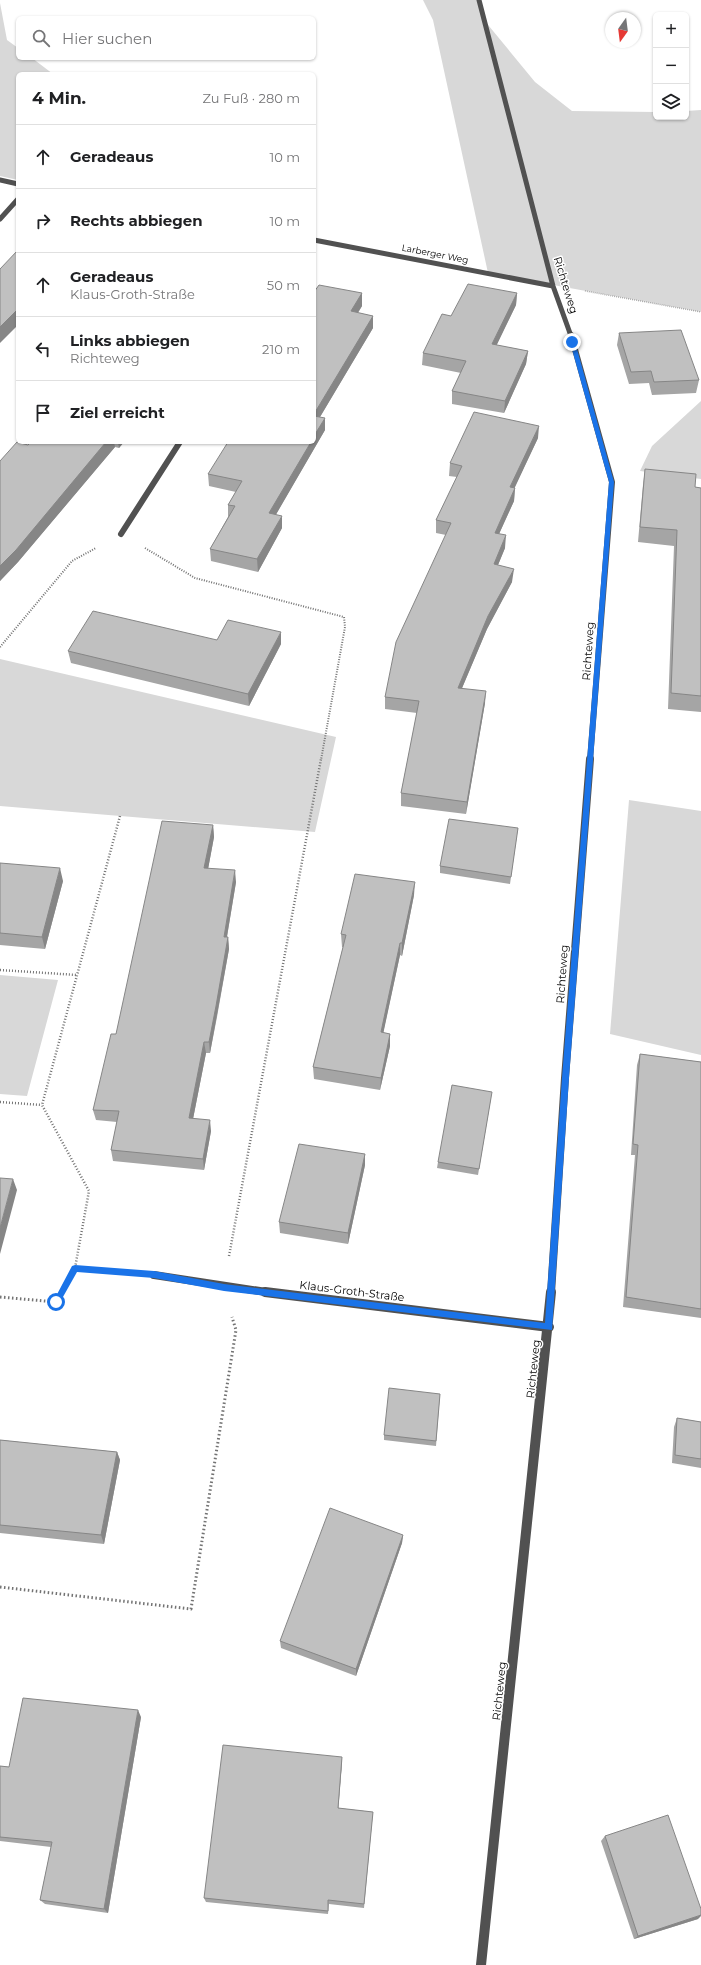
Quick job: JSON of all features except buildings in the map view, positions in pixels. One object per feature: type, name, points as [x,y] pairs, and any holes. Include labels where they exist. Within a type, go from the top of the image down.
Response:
[{"type":"street","name":"Richteweg","points":[[479,0],[553,286],[572,342],[612,482],[565,1078],[549,1327],[481,1965]]},
{"type":"street","points":[[0,180],[16,184]]},
{"type":"street","points":[[0,219],[16,201]]},
{"type":"street","name":"Larberger Weg","points":[[316,240],[553,286]]},
{"type":"street","points":[[121,534],[179,444]]},
{"type":"street","name":"Klaus-Groth-Straße","points":[[154,1275],[224,1287],[549,1327]]},
{"type":"path","points":[[553,286],[701,312]]},
{"type":"path","points":[[0,647],[72,561],[121,534],[195,578],[344,617],[345,627],[224,1287],[236,1330],[191,1609],[0,1587]]},
{"type":"path","points":[[0,1296],[56,1302],[75,1268],[89,1191],[42,1105],[120,816]]},
{"type":"path","points":[[0,970],[76,975]]},
{"type":"path","points":[[0,1102],[42,1105]]},
{"type":"path","points":[[75,1268],[154,1275]]},
{"type":"shaded area","points":[[423,0],[479,0],[484,20],[535,82],[572,111],[653,112],[653,120],[689,120],[689,111],[701,110],[701,312],[488,273],[433,20]]},
{"type":"shaded area","points":[[0,3],[7,40],[16,47],[16,60],[35,60],[50,72],[16,72],[16,180],[0,176]]},
{"type":"shaded area","points":[[701,401],[701,479],[640,471],[652,446]]},
{"type":"shaded area","points":[[0,659],[336,737],[315,832],[0,806]]},
{"type":"shaded area","points":[[629,800],[701,811],[701,1055],[610,1034]]},
{"type":"shaded area","points":[[0,975],[58,980],[27,1096],[0,1094]]},
{"type":"route","points":[[56,1302],[75,1268],[154,1275],[224,1287],[549,1327],[565,1078],[612,482],[572,342]]}]
